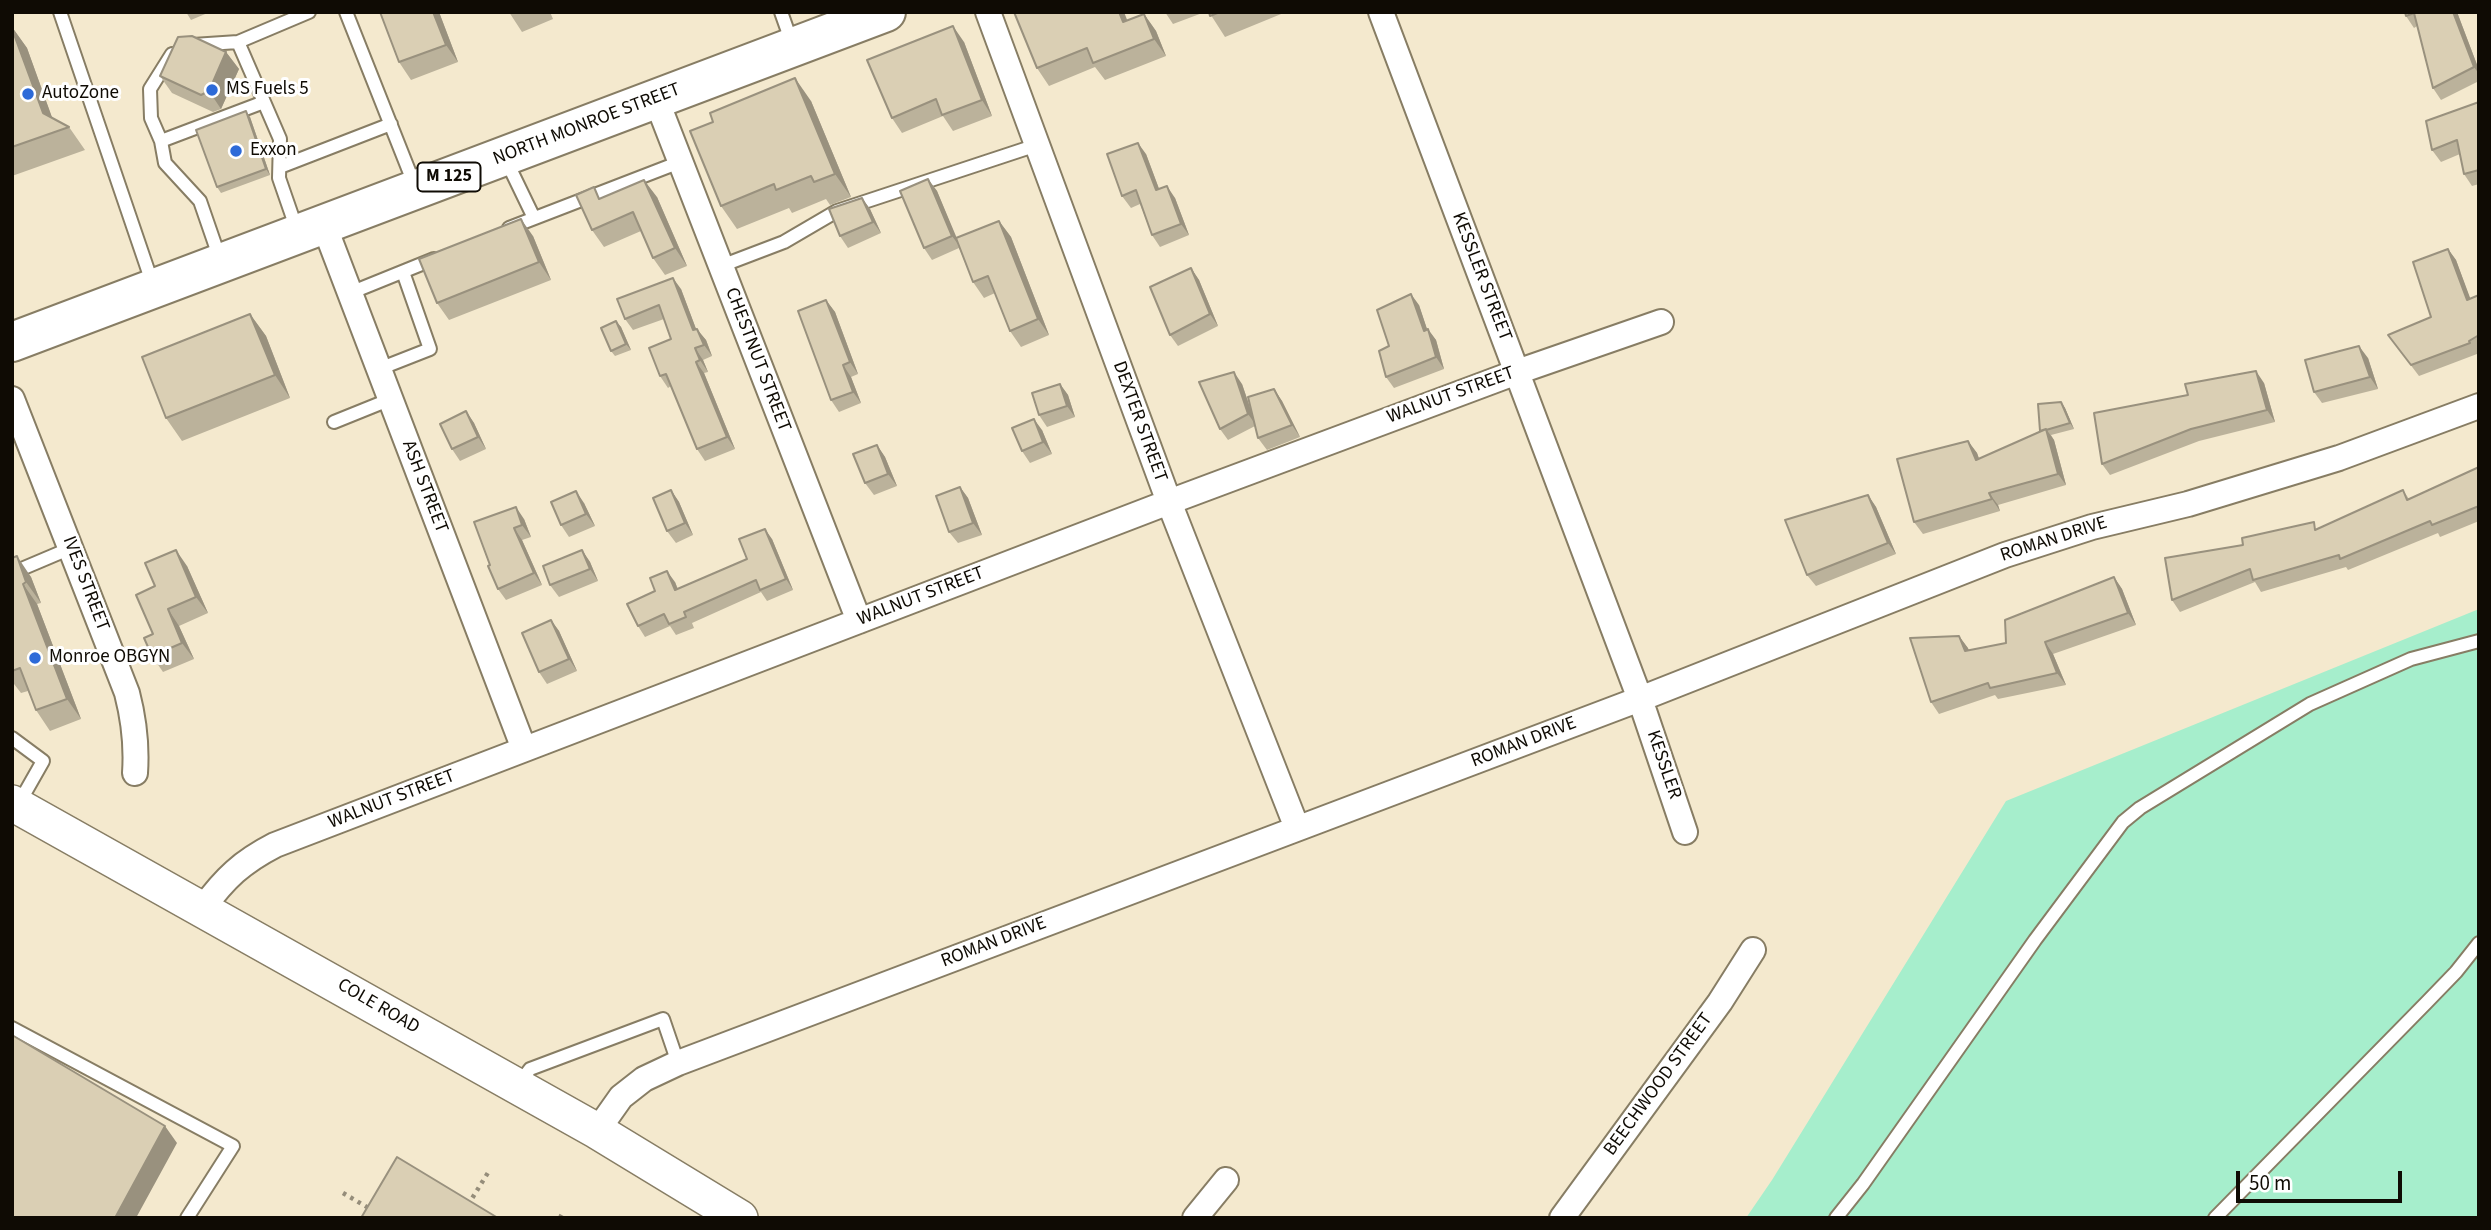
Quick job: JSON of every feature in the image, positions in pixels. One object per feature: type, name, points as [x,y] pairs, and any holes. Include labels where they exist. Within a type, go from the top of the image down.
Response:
[{"type":"main road","name":"NORTH MONROE STREET","points":[[12,342],[656,99],[787,30],[886,12]]},
{"type":"street","name":"DEXTER STREET","points":[[988,12],[1169,502],[1297,828]]},
{"type":"street","name":"KESSLER STREET","points":[[1381,12],[1640,699]]},
{"type":"street","name":"CHESTNUT STREET","points":[[656,99],[859,621]]},
{"type":"street","name":"ASH STREET","points":[[311,229],[350,293],[524,749]]},
{"type":"street","name":"WALNUT STREET","points":[[203,908],[222,881],[246,860],[275,845],[1169,502],[1517,372],[1661,323]]},
{"type":"street","name":"IVES STREET","points":[[12,399],[127,693],[137,743],[135,773]]},
{"type":"street","name":"ROMAN DRIVE","points":[[597,1131],[621,1097],[645,1079],[678,1063],[1640,699],[2004,555],[2092,527],[2188,504],[2339,458],[2479,406]]},
{"type":"street","name":"KESSLER","points":[[1640,699],[1685,832]]},
{"type":"street","name":"COLE ROAD","points":[[15,804],[597,1131],[740,1218]]},
{"type":"street","name":"BEECHWOOD STREET","points":[[1562,1218],[1720,1002],[1753,950]]},
{"type":"street","points":[[1195,1218],[1226,1180]]},
{"type":"lane","points":[[60,12],[154,288]]},
{"type":"lane","points":[[222,263],[200,201],[165,163],[161,141],[150,118],[150,89],[177,47],[238,42],[309,12]]},
{"type":"lane","points":[[346,12],[417,190]]},
{"type":"lane","points":[[238,42],[280,139],[279,178],[311,229]]},
{"type":"lane","points":[[161,141],[264,102]]},
{"type":"lane","points":[[280,167],[391,124]]},
{"type":"lane","points":[[721,266],[784,242],[837,211],[1037,145]]},
{"type":"lane","points":[[505,156],[534,218]]},
{"type":"lane","points":[[498,232],[680,162]]},
{"type":"lane","points":[[350,293],[450,252]]},
{"type":"lane","points":[[379,369],[430,349],[403,272]]},
{"type":"lane","points":[[334,422],[391,400]]},
{"type":"lane","points":[[12,573],[71,548]]},
{"type":"lane","points":[[1836,1218],[2123,822],[2140,808],[2310,704],[2412,659],[2479,641]]},
{"type":"lane","points":[[12,738],[43,761],[15,804]]},
{"type":"lane","points":[[2215,1218],[2456,972],[2479,943]]},
{"type":"lane","points":[[518,1086],[530,1069],[663,1018],[678,1063]]},
{"type":"lane","points":[[12,1028],[233,1146],[187,1218]]},
{"type":"path","points":[[466,1208],[489,1171]]},
{"type":"path","points":[[343,1193],[376,1212]]},
{"type":"green space","points":[[2479,609],[2479,1218],[1746,1218],[2006,801]]},
{"type":"building","points":[[380,12],[433,12],[446,45],[399,62]]},
{"type":"building","points":[[1014,12],[1119,12],[1123,22],[1144,14],[1154,39],[1093,63],[1087,48],[1037,68]]},
{"type":"building","points":[[2405,12],[2453,12],[2474,67],[2433,88],[2414,13],[2406,16]]},
{"type":"building","points":[[953,26],[982,100],[942,115],[936,99],[892,118],[867,60]]},
{"type":"building","points":[[12,29],[43,113],[69,127],[12,147]]},
{"type":"building","points":[[192,36],[226,52],[209,91],[201,95],[160,76],[178,37]]},
{"type":"building","points":[[795,78],[835,174],[814,182],[811,176],[776,190],[774,184],[721,206],[690,131],[713,122],[710,113]]},
{"type":"building","points":[[2479,102],[2479,170],[2464,174],[2457,140],[2432,150],[2426,121]]},
{"type":"building","points":[[246,111],[266,169],[217,187],[196,130]]},
{"type":"building","points":[[1138,143],[1156,190],[1167,186],[1181,224],[1152,235],[1136,190],[1122,196],[1107,154]]},
{"type":"building","points":[[928,179],[952,236],[924,248],[900,191]]},
{"type":"building","points":[[644,180],[675,248],[653,258],[633,212],[592,230],[576,195],[594,187],[599,199]]},
{"type":"building","points":[[862,198],[873,222],[840,236],[829,209]]},
{"type":"building","points":[[521,219],[539,262],[437,303],[419,259]]},
{"type":"building","points":[[999,221],[1038,319],[1010,331],[988,276],[973,282],[956,238]]},
{"type":"building","points":[[2448,249],[2467,300],[2479,295],[2479,335],[2469,341],[2470,343],[2411,365],[2388,335],[2431,317],[2413,262]]},
{"type":"building","points":[[1191,268],[1210,314],[1170,335],[1150,287]]},
{"type":"building","points":[[673,278],[693,330],[697,329],[704,345],[695,348],[700,360],[696,362],[727,437],[697,449],[666,374],[660,376],[649,348],[671,339],[659,305],[625,319],[617,299]]},
{"type":"building","points":[[1411,294],[1424,331],[1428,329],[1436,357],[1386,377],[1379,351],[1389,346],[1377,310]]},
{"type":"building","points":[[826,300],[850,362],[843,365],[853,392],[831,400],[798,311]]},
{"type":"building","points":[[250,314],[275,375],[166,418],[142,357]]},
{"type":"building","points":[[616,321],[626,344],[611,351],[601,328]]},
{"type":"building","points":[[2359,346],[2370,377],[2314,392],[2305,360]]},
{"type":"building","points":[[2256,371],[2267,410],[2191,429],[2102,464],[2094,413],[2188,395],[2185,384]]},
{"type":"building","points":[[1234,372],[1248,414],[1220,429],[1199,382]]},
{"type":"building","points":[[1060,384],[1067,406],[1039,415],[1032,393]]},
{"type":"building","points":[[1274,389],[1292,425],[1258,438],[1248,397]]},
{"type":"building","points":[[2061,402],[2070,423],[2040,431],[2038,404]]},
{"type":"building","points":[[466,411],[478,437],[452,449],[440,424]]},
{"type":"building","points":[[1034,419],[1043,442],[1022,451],[1012,428]]},
{"type":"building","points":[[2046,429],[2058,474],[1989,493],[1992,499],[1914,522],[1897,459],[1968,441],[1976,460]]},
{"type":"building","points":[[877,445],[888,474],[865,483],[853,454]]},
{"type":"building","points":[[2479,467],[2479,506],[2432,525],[2430,521],[2340,559],[2339,555],[2253,580],[2250,569],[2172,600],[2165,558],[2243,545],[2242,538],[2314,522],[2315,530],[2403,490],[2407,500]]},
{"type":"building","points":[[960,487],[973,523],[949,532],[936,496]]},
{"type":"building","points":[[671,490],[685,523],[667,531],[653,498]]},
{"type":"building","points":[[576,491],[586,514],[561,525],[551,502]]},
{"type":"building","points":[[1868,495],[1888,543],[1807,575],[1785,520]]},
{"type":"building","points":[[516,507],[522,525],[514,528],[534,573],[498,589],[474,522]]},
{"type":"building","points":[[765,529],[786,579],[760,590],[756,580],[684,612],[686,617],[669,624],[664,614],[638,626],[627,604],[655,591],[650,578],[667,571],[675,590],[747,559],[739,539]]},
{"type":"building","points":[[176,550],[196,597],[168,609],[182,643],[152,656],[144,638],[153,634],[136,595],[155,586],[145,563]]},
{"type":"building","points":[[582,550],[590,569],[550,585],[543,566]]},
{"type":"building","name":"Monroe OBGYN","points":[[17,556],[26,582],[23,584],[67,699],[36,710],[20,668],[12,671],[12,558]]},
{"type":"building","points":[[2114,577],[2128,613],[2045,642],[2057,673],[1990,688],[1988,683],[1931,702],[1910,638],[1959,636],[1965,651],[2006,643],[2005,620]]},
{"type":"building","points":[[551,620],[569,659],[539,672],[522,633]]},
{"type":"building","points":[[12,1035],[165,1126],[115,1218],[12,1218]]},
{"type":"building","points":[[397,1157],[498,1218],[361,1218]]},
{"type":"place","name":"MS Fuels 5","points":[[212,90]]},
{"type":"place","name":"AutoZone","points":[[28,94]]},
{"type":"place","name":"Exxon","points":[[236,151]]},
{"type":"place","name":"Monroe OBGYN","points":[[35,658]]}]
